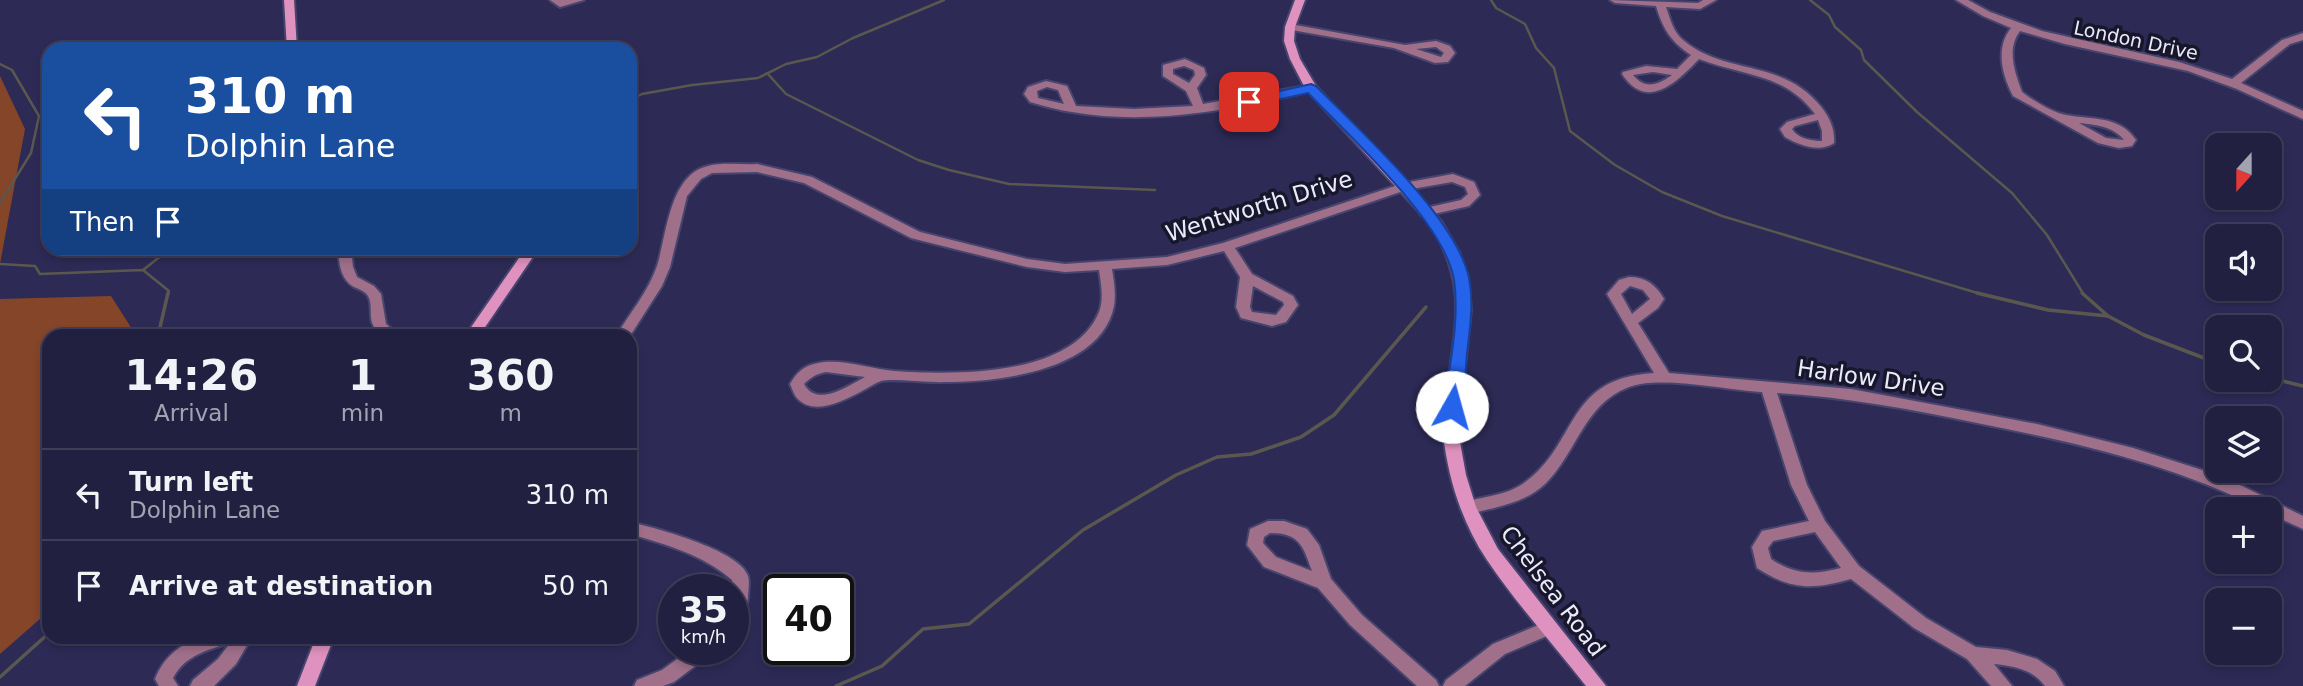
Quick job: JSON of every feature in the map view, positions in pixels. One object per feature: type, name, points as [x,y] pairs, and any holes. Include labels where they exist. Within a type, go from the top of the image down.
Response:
[{"type":"street","points":[[289,0],[292,42]]},
{"type":"street","points":[[555,0],[560,4],[579,0]]},
{"type":"street","name":"Chelsea Road","points":[[1300,0],[1290,27],[1289,41],[1295,60],[1311,88],[1437,224],[1453,252],[1461,278],[1464,310],[1450,431],[1458,475],[1468,507],[1492,554],[1548,628],[1597,686]]},
{"type":"street","points":[[1615,0],[1700,6],[1711,0]]},
{"type":"street","name":"London Drive","points":[[1961,0],[2017,28],[2058,41],[2172,63],[2234,83],[2303,116]]},
{"type":"street","points":[[1660,2],[1672,34],[1681,44],[1699,54],[1796,85],[1812,97],[1822,115]]},
{"type":"street","points":[[1290,27],[1405,48]]},
{"type":"street","points":[[2017,28],[2010,35],[2006,48],[2017,94],[2033,106],[2112,144],[2128,144],[2130,140],[2124,132],[2112,127],[2062,118]]},
{"type":"street","points":[[2234,83],[2286,42],[2303,36]]},
{"type":"street","points":[[1680,73],[1699,54]]},
{"type":"street","points":[[1072,109],[1157,114],[1249,102],[1311,88]]},
{"type":"street","points":[[1191,89],[1200,109]]},
{"type":"street","name":"Wentworth Drive","points":[[627,329],[655,286],[663,267],[681,195],[697,176],[710,169],[757,168],[808,180],[900,229],[931,240],[1027,263],[1065,268],[1167,261],[1227,246],[1404,187],[1453,178],[1471,185],[1474,195],[1465,203],[1425,212]]},
{"type":"street","points":[[1227,246],[1247,278]]},
{"type":"street","points":[[345,256],[352,280],[369,289],[376,297],[376,320],[381,329]]},
{"type":"street","points":[[477,329],[527,256]]},
{"type":"street","points":[[880,375],[834,400],[809,399],[803,396],[797,384],[808,372],[821,368],[880,375],[984,376],[1020,370],[1057,358],[1090,337],[1105,316],[1108,304],[1105,266]]},
{"type":"street","points":[[1630,322],[1665,379]]},
{"type":"street","name":"Harlow Drive","points":[[1468,507],[1509,499],[1530,487],[1544,472],[1578,420],[1599,396],[1627,381],[1665,379],[1812,390],[1902,403],[2095,443],[2218,483],[2303,523]]},
{"type":"street","points":[[1768,388],[1799,485],[1819,525],[1853,571],[1920,623],[1973,654],[2003,686]]},
{"type":"street","points":[[1819,525],[1768,536],[1760,547],[1763,563],[1786,577],[1814,583],[1853,571]]},
{"type":"street","points":[[637,530],[710,553],[737,574]]},
{"type":"street","points":[[1324,583],[1356,620],[1430,686]]},
{"type":"street","points":[[1452,686],[1499,649],[1548,628]]},
{"type":"street","points":[[169,686],[164,679],[167,670],[183,654],[200,644]]},
{"type":"street","points":[[199,686],[211,679],[236,652],[240,644]]},
{"type":"street","points":[[306,686],[322,644]]},
{"type":"street","points":[[1973,654],[2027,664],[2045,673],[2055,686]]},
{"type":"street","points":[[643,686],[668,676],[683,665]]},
{"type":"shaded area","points":[[0,76],[25,129],[0,264]]},
{"type":"shaded area","points":[[111,296],[132,329],[42,329],[42,617],[0,654],[0,299]]},
{"type":"waterway","points":[[767,73],[786,64],[817,57],[853,38],[944,0]]},
{"type":"waterway","points":[[1491,0],[1496,8],[1525,24],[1536,48],[1554,68],[1570,131],[1615,165],[1662,192],[1722,216],[1979,293]]},
{"type":"waterway","points":[[1810,0],[1829,15],[1835,27],[1861,50],[1864,60],[1917,112],[2012,193],[2047,235],[2084,294]]},
{"type":"waterway","points":[[0,64],[12,70],[39,116],[31,153],[0,203]]},
{"type":"waterway","points":[[637,96],[692,85],[758,78],[767,73]]},
{"type":"waterway","points":[[767,73],[786,94],[918,160],[949,170],[1009,184],[1155,190]]},
{"type":"waterway","points":[[143,270],[161,256]]},
{"type":"waterway","points":[[0,264],[35,266],[40,274],[143,270]]},
{"type":"waterway","points":[[143,270],[169,291],[168,295]]},
{"type":"waterway","points":[[160,329],[168,293]]},
{"type":"waterway","points":[[1979,293],[2048,310],[2108,316]]},
{"type":"waterway","points":[[1979,293],[1984,295]]},
{"type":"waterway","points":[[2084,294],[2108,316]]},
{"type":"waterway","points":[[836,686],[882,666],[923,629],[969,624],[1083,530],[1176,475],[1217,457],[1251,454],[1301,437],[1334,415],[1426,307]]},
{"type":"waterway","points":[[2108,316],[2144,335],[2205,358]]},
{"type":"waterway","points":[[2282,381],[2303,386]]},
{"type":"waterway","points":[[0,677],[42,639]]},
{"type":"route","points":[[1249,102],[1311,88],[1437,224],[1453,252],[1461,278],[1464,310],[1452,407]]}]
